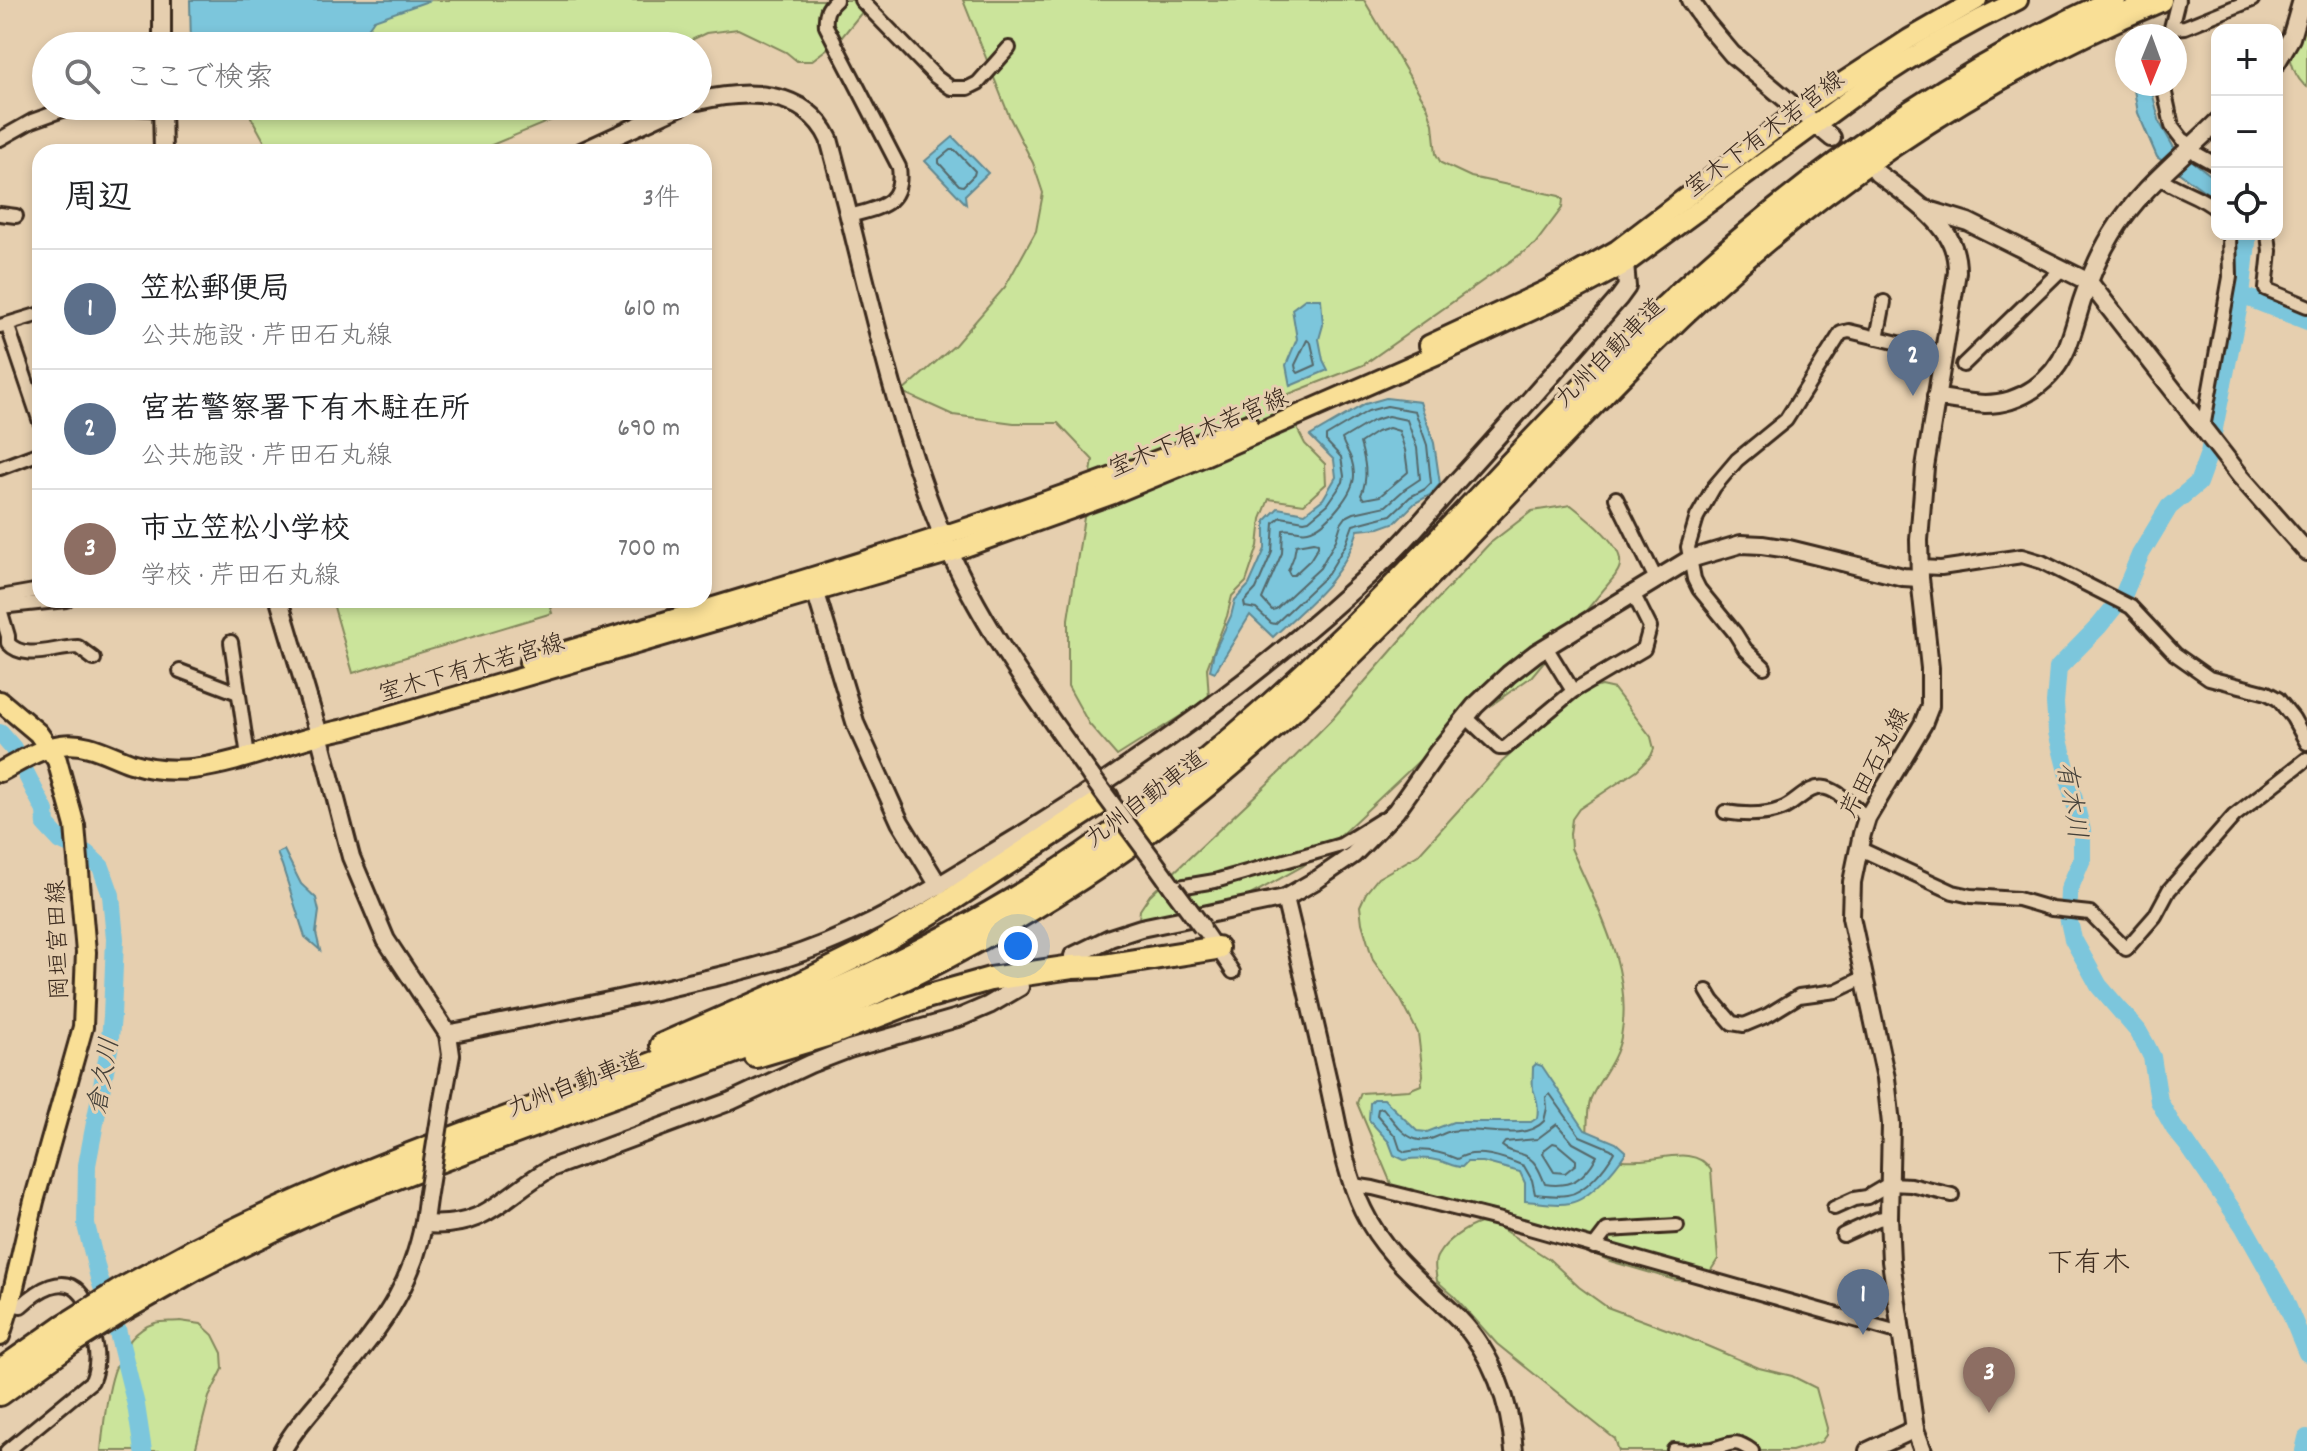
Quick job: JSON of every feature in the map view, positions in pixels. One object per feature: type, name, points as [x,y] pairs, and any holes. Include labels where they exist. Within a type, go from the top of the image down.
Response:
[{"type":"highway","name":"九州自動車道","points":[[195,1259],[259,1217],[324,1188],[459,1134],[763,1021],[847,985],[962,928],[1026,891],[1100,843],[1184,780],[1246,728],[1349,631],[1642,329],[1789,199],[1905,115],[2060,25],[2116,8],[2160,0]]},
{"type":"highway","name":"九州自動車道","points":[[0,1394],[121,1290],[333,1202],[751,1045],[856,1002],[983,936],[1110,859],[1215,778],[1310,696],[1654,342],[1721,278],[1801,213],[1915,129],[2061,45],[2116,8]]},
{"type":"highway","points":[[459,1134],[796,986],[867,951],[1101,802]]},
{"type":"highway","points":[[503,1138],[572,1119],[743,1059],[833,1033],[958,987],[990,979],[1072,967],[1103,966],[1217,948]]},
{"type":"highway","name":"九州自動車道","points":[[0,1371],[68,1334]]},
{"type":"main road","name":"室木下有木若宮線","points":[[947,544],[1019,511],[1187,449],[1351,381],[1545,291],[1617,250],[1800,110],[1909,39],[1977,0]]},
{"type":"main road","name":"室木下有木若宮線","points":[[12,765],[48,748],[62,745],[93,747],[134,764],[174,770],[248,756],[1113,494],[1438,354],[1625,264],[1814,124],[1905,61],[2018,0]]},
{"type":"main road","name":"岡垣宮田線","points":[[0,701],[25,720],[57,760],[76,835],[86,952],[83,1027],[0,1336]]},
{"type":"street","points":[[162,0],[162,32]]},
{"type":"street","points":[[836,0],[828,8],[826,26],[899,167],[901,180],[898,192],[890,202],[850,216]]},
{"type":"street","points":[[861,0],[936,77],[951,88],[968,88],[978,83],[1009,48]]},
{"type":"street","points":[[1690,0],[1732,54],[1832,138]]},
{"type":"street","points":[[2173,24],[2178,0]]},
{"type":"street","points":[[2187,26],[2252,0]]},
{"type":"street","points":[[2283,52],[2291,38],[2302,0]]},
{"type":"street","points":[[712,99],[732,95],[778,97],[797,103],[824,129],[850,216],[905,430],[947,544],[1006,656],[1091,776],[1101,802],[1153,860],[1233,972]]},
{"type":"street","points":[[2166,96],[2172,126],[2197,154],[2211,162]]},
{"type":"street","points":[[0,139],[35,120]]},
{"type":"street","points":[[162,120],[163,144]]},
{"type":"street","points":[[598,144],[651,120]]},
{"type":"street","points":[[1936,397],[1987,404],[2027,394],[2043,382],[2055,369],[2066,349],[2098,258],[2126,212],[2211,128]]},
{"type":"street","name":"芹田石丸線","points":[[1877,173],[1920,207],[1946,234],[1956,259],[1956,284],[1921,505],[1920,572],[1932,687],[1929,714],[1867,818],[1852,882],[1851,917],[1886,1078],[1891,1124],[1891,1261],[1915,1429],[1923,1451]]},
{"type":"street","points":[[2160,176],[2179,191],[2211,206]]},
{"type":"street","points":[[1920,207],[1968,222],[2089,282],[2204,430],[2307,552]]},
{"type":"street","points":[[0,214],[16,216]]},
{"type":"street","points":[[2204,430],[2230,277],[2229,240]]},
{"type":"street","points":[[2269,240],[2266,289],[2307,306]]},
{"type":"street","points":[[448,1034],[648,993],[801,953],[862,929],[1049,818],[1216,705],[1284,651],[1388,557],[1619,298],[1627,287],[1625,264]]},
{"type":"street","points":[[1963,365],[2063,268]]},
{"type":"street","points":[[1877,338],[1884,302]]},
{"type":"street","points":[[32,316],[4,325],[32,400]]},
{"type":"street","points":[[1764,667],[1745,649],[1706,600],[1694,579],[1688,547],[1697,517],[1714,487],[1737,460],[1786,420],[1841,333],[1849,331],[1944,354]]},
{"type":"street","points":[[0,468],[32,456]]},
{"type":"street","points":[[1616,498],[1656,579]]},
{"type":"street","points":[[1073,956],[1110,938],[1141,928],[1285,898],[1353,855],[1396,811],[1466,717],[1509,674],[1546,647],[1690,559],[1741,544],[1789,549],[1903,577],[2022,556],[2042,562],[2131,607],[2175,654],[2209,678],[2267,693],[2278,699],[2307,743]]},
{"type":"street","points":[[813,584],[856,725],[900,822],[939,886]]},
{"type":"street","points":[[0,597],[32,591]]},
{"type":"street","points":[[1466,717],[1499,748],[1505,748],[1573,691],[1644,649],[1650,627],[1633,593]]},
{"type":"street","points":[[32,604],[0,608],[8,643],[13,648],[35,653],[78,647],[94,659]]},
{"type":"street","points":[[281,608],[351,857],[386,940],[448,1034],[451,1055],[425,1224],[405,1283],[384,1321],[282,1451]]},
{"type":"street","points":[[231,642],[248,756]]},
{"type":"street","points":[[1546,647],[1573,691]]},
{"type":"street","points":[[180,671],[238,693]]},
{"type":"street","points":[[1858,848],[1953,892],[2018,899],[2052,909],[2090,913],[2126,949],[2155,916],[2169,890],[2234,816],[2307,759]]},
{"type":"street","points":[[1725,812],[1744,815],[1778,811],[1815,788],[1824,787],[1867,818]]},
{"type":"street","points":[[1173,888],[1215,881],[1341,845],[1396,811]]},
{"type":"street","points":[[1285,898],[1353,1185],[1373,1229],[1389,1252],[1461,1321],[1487,1358],[1507,1406],[1514,1451]]},
{"type":"street","points":[[1707,991],[1732,1023],[1744,1025],[1799,996],[1836,991],[1863,978]]},
{"type":"street","points":[[425,1224],[446,1226],[480,1216],[551,1168],[731,1101],[849,1049],[961,1017],[1020,987]]},
{"type":"street","points":[[1834,1208],[1867,1197],[1889,1184],[1911,1185],[1952,1195]]},
{"type":"street","points":[[1353,1185],[1486,1217],[1901,1333]]},
{"type":"street","points":[[1843,1235],[1889,1217]]},
{"type":"street","points":[[1594,1247],[1607,1230],[1677,1226]]},
{"type":"street","points":[[7,1451],[92,1381],[97,1370],[98,1354],[83,1295],[73,1288],[59,1284],[44,1288],[21,1306],[10,1304]]},
{"type":"street","points":[[1868,1451],[1915,1429]]},
{"type":"street","points":[[1691,1451],[1733,1442],[1752,1451]]},
{"type":"green space","points":[[322,0],[872,0],[841,38],[811,61],[797,61],[786,52],[738,29],[712,32],[295,32]]},
{"type":"green space","points":[[963,0],[1364,0],[1427,106],[1433,124],[1436,154],[1441,163],[1471,177],[1563,199],[1562,208],[1535,244],[1363,365],[1281,397],[1305,444],[1325,464],[1326,484],[1304,504],[1269,499],[1246,582],[1232,596],[1207,668],[1209,698],[1117,756],[1089,724],[1068,686],[1068,619],[1093,460],[1058,423],[1014,423],[953,415],[902,392],[955,345],[1005,287],[1036,231],[1043,193]]},
{"type":"green space","points":[[2307,0],[2307,87],[2296,74],[2290,45]]},
{"type":"green space","points":[[253,120],[552,120],[494,144],[266,144]]},
{"type":"green space","points":[[1571,505],[1610,540],[1619,556],[1620,567],[1531,677],[1439,742],[1345,831],[1303,866],[1243,899],[1144,926],[1139,919],[1140,910],[1150,895],[1334,717],[1489,544],[1532,511]]},
{"type":"green space","points":[[334,608],[550,608],[552,613],[353,673]]},
{"type":"green space","points":[[1601,686],[1614,689],[1651,737],[1654,749],[1637,770],[1579,809],[1572,819],[1571,848],[1611,940],[1618,964],[1624,1012],[1619,1045],[1589,1103],[1587,1141],[1605,1159],[1687,1156],[1704,1162],[1711,1170],[1718,1259],[1706,1278],[1699,1281],[1675,1280],[1610,1261],[1505,1213],[1392,1186],[1357,1103],[1361,1093],[1409,1090],[1421,1085],[1423,1075],[1418,1033],[1401,1000],[1373,960],[1360,906],[1366,893],[1378,878],[1418,855],[1502,762],[1561,708],[1586,690]]},
{"type":"green space","points":[[1480,1223],[1494,1224],[1549,1259],[1579,1287],[1607,1307],[1759,1368],[1792,1376],[1816,1388],[1827,1428],[1826,1435],[1821,1442],[1792,1451],[1619,1451],[1615,1439],[1497,1344],[1437,1281],[1436,1258],[1441,1250],[1456,1236]]},
{"type":"green space","points":[[180,1321],[201,1324],[213,1335],[222,1353],[223,1369],[209,1397],[195,1451],[101,1451],[112,1378],[128,1343],[140,1331],[155,1323]]},
{"type":"water","points":[[190,0],[431,0],[374,20],[366,32],[191,32]]},
{"type":"water","points":[[2135,96],[2153,96],[2160,123],[2173,146],[2211,175],[2211,196],[2157,157],[2138,113]]},
{"type":"water","points":[[953,137],[988,173],[965,195],[966,204],[925,161]]},
{"type":"water","points":[[1305,299],[1321,299],[1323,325],[1319,339],[1328,370],[1290,386],[1286,365],[1297,339],[1292,309]]},
{"type":"water","points":[[1386,398],[1420,402],[1434,443],[1440,484],[1396,522],[1358,530],[1352,547],[1334,576],[1273,637],[1250,615],[1215,672],[1210,670],[1235,600],[1249,585],[1265,549],[1265,521],[1278,508],[1305,513],[1323,499],[1336,477],[1334,460],[1310,436],[1365,404]]},
{"type":"water","points":[[284,850],[301,884],[316,898],[319,911],[316,933],[320,950],[305,937],[277,853]]},
{"type":"water","points":[[1536,1064],[1542,1066],[1585,1130],[1616,1143],[1626,1152],[1601,1182],[1577,1201],[1559,1204],[1525,1201],[1525,1183],[1520,1172],[1483,1162],[1467,1162],[1462,1167],[1431,1159],[1404,1160],[1394,1155],[1389,1142],[1369,1120],[1370,1103],[1374,1099],[1384,1099],[1417,1131],[1427,1132],[1453,1122],[1531,1122],[1538,1114],[1533,1089],[1533,1067]]},
{"type":"waterway","name":"有木川","points":[[2247,240],[2241,295],[2209,453],[2198,483],[2169,507],[2140,555],[2123,596],[2058,668],[2055,703],[2057,732],[2082,831],[2082,859],[2069,890],[2068,917],[2073,939],[2099,986],[2138,1031],[2146,1045],[2152,1057],[2159,1101],[2174,1128],[2244,1227],[2284,1298],[2307,1353]]},
{"type":"waterway","points":[[2241,295],[2307,321]]},
{"type":"waterway","name":"倉久川","points":[[0,733],[13,748],[45,811],[46,825],[61,841],[86,853],[101,867],[111,895],[115,939],[112,1016],[109,1049],[87,1165],[86,1225],[99,1278],[117,1329],[136,1405],[143,1451]]},
{"type":"waterway","name":"有木川","points":[[2304,1451],[2307,1438]]},
{"type":"place","name":"宮若警察署下有木駐在所","points":[[1913,396]]},
{"type":"place","name":"笠松郵便局","points":[[1863,1335]]},
{"type":"place","name":"市立笠松小学校","points":[[1989,1413]]},
{"type":"district","name":"下有木","points":[[2088,1261]]}]
